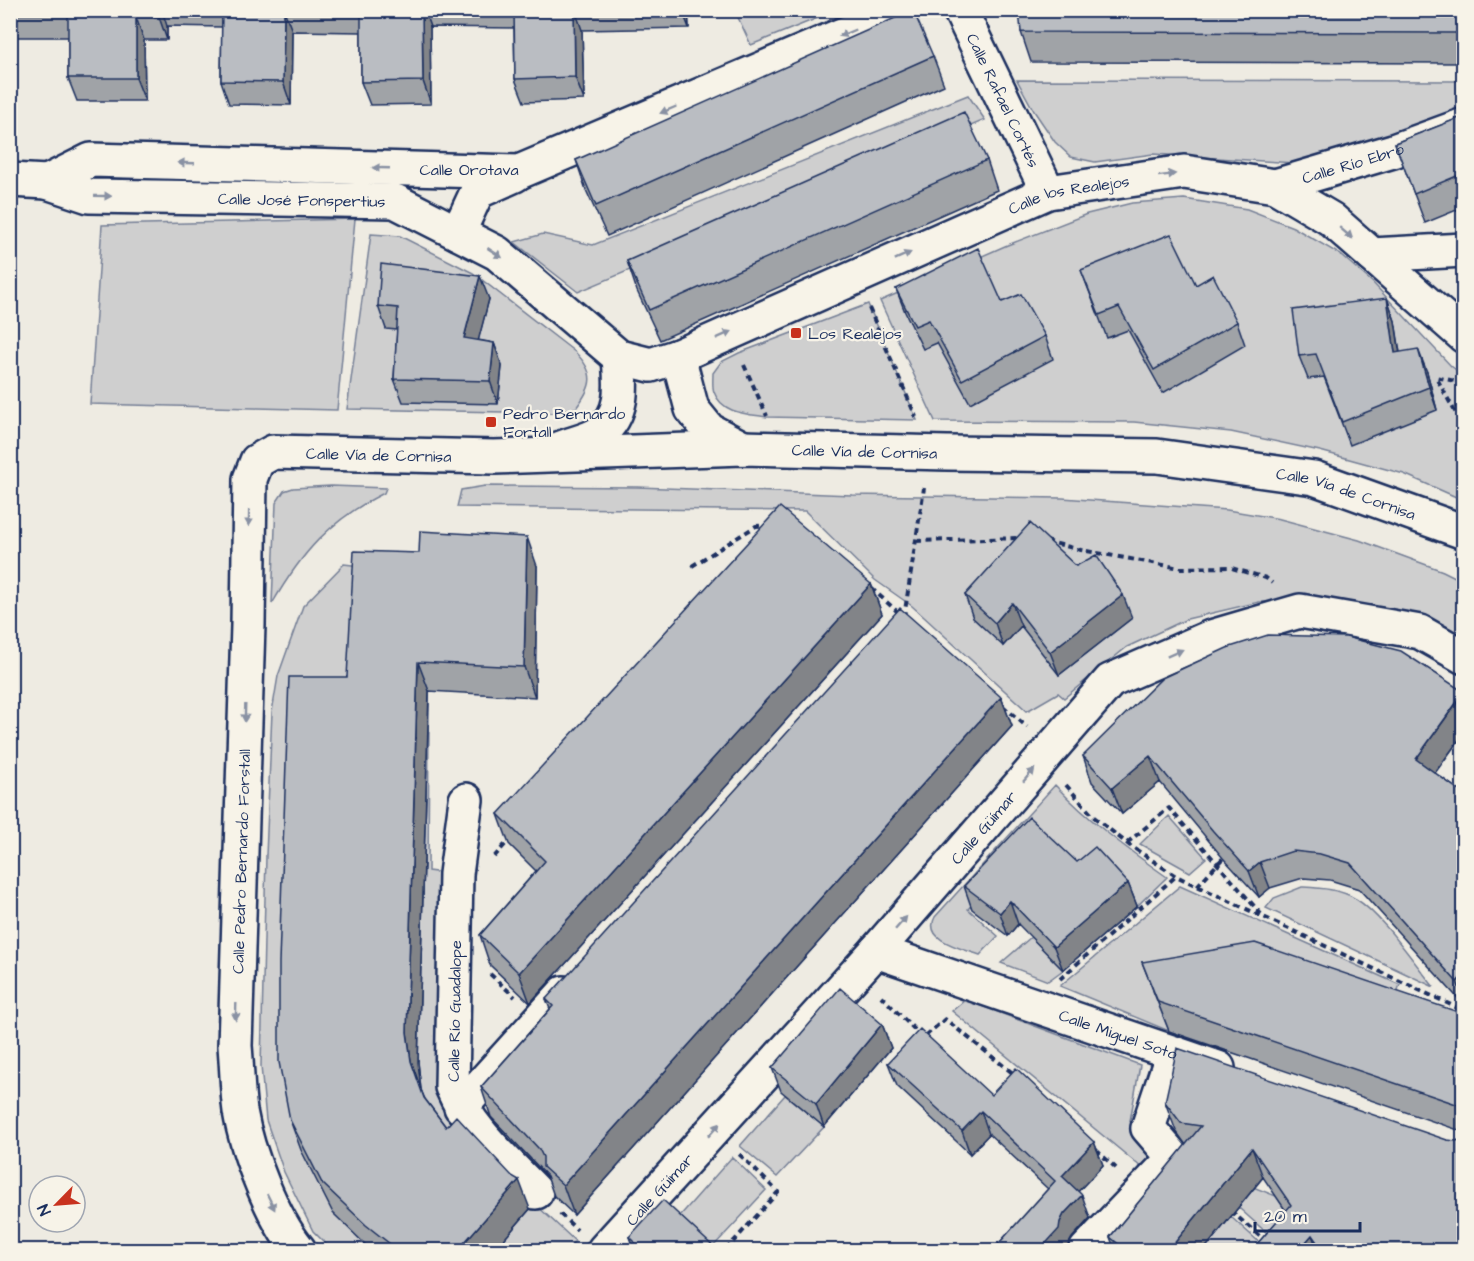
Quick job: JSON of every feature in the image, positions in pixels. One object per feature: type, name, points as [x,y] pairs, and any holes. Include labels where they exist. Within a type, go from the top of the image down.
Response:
[{"type":"street","name":"Calle Orotava","points":[[47,182],[91,160],[519,172],[901,10]]},
{"type":"street","name":"Calle Rafael Cortés","points":[[960,10],[1048,192]]},
{"type":"street","name":"Calle Río Ebro","points":[[1275,186],[1393,152],[1464,125]]},
{"type":"street","points":[[458,233],[477,192],[519,172]]},
{"type":"street","name":"Calle los Realejos","points":[[664,360],[1048,192],[1184,172],[1275,186],[1331,219],[1464,336]]},
{"type":"street","name":"Calle José Fonspertius","points":[[10,180],[47,182],[90,196],[395,201],[497,253],[619,357],[664,360]]},
{"type":"street","points":[[1372,255],[1464,250]]},
{"type":"street","points":[[539,456],[600,433],[618,411],[622,388],[619,357]]},
{"type":"street","points":[[664,360],[692,409],[709,430],[743,448]]},
{"type":"street","points":[[618,411],[629,436],[652,452],[678,430],[692,409]]},
{"type":"street","name":"Calle Vía de Cornisa","points":[[257,461],[273,452],[425,457],[539,456],[743,448],[1157,456],[1314,478],[1464,532]]},
{"type":"street","name":"Calle Pedro Bernardo Forstall","points":[[257,461],[250,479],[248,636],[235,1046],[241,1112],[259,1179],[288,1238],[299,1251]]},
{"type":"street","name":"Calle Güímar","points":[[594,1243],[876,951],[1110,681],[1210,637],[1300,611],[1420,632],[1464,657]]},
{"type":"street","name":"Calle Río Guadalope","points":[[466,800],[456,874],[452,1087],[461,1107],[478,1132],[536,1192]]},
{"type":"street","name":"Calle Miguel Soto","points":[[876,951],[1251,1080]]},
{"type":"street","points":[[461,1107],[588,968]]},
{"type":"street","points":[[1086,1251],[1174,1158],[1148,1128],[1173,1053]]},
{"type":"path","points":[[855,277],[929,453],[904,617],[869,586]]},
{"type":"path","points":[[730,333],[782,449]]},
{"type":"path","points":[[1464,383],[1436,377],[1464,428]]},
{"type":"path","points":[[692,566],[756,526],[775,523]]},
{"type":"path","points":[[916,541],[1018,537],[1029,539]]},
{"type":"path","points":[[1039,540],[1180,568],[1228,567],[1266,578],[1276,586],[1271,620]]},
{"type":"path","points":[[1003,705],[1029,729]]},
{"type":"path","points":[[1044,758],[1094,817],[1127,843],[1176,876],[1464,1011]]},
{"type":"path","points":[[1127,843],[1169,808],[1264,917]]},
{"type":"path","points":[[455,899],[511,838]]},
{"type":"path","points":[[1197,886],[1228,853]]},
{"type":"path","points":[[1031,1004],[1176,876]]},
{"type":"path","points":[[455,942],[540,1020]]},
{"type":"path","points":[[876,991],[924,1038],[945,1019],[1021,1081]]},
{"type":"path","points":[[1090,1144],[1142,1192]]},
{"type":"path","points":[[726,1251],[778,1192],[732,1147]]},
{"type":"path","points":[[536,1192],[594,1243]]},
{"type":"path","points":[[1224,1204],[1267,1243]]},
{"type":"shaded area","points":[[735,11],[835,11],[751,45]]},
{"type":"shaded area","points":[[1017,80],[1463,81],[1463,122],[1344,166],[1153,154],[1095,162],[1071,157],[1055,142]]},
{"type":"shaded area","points":[[968,95],[985,120],[578,292],[514,242],[543,234],[593,245]]},
{"type":"shaded area","points":[[1184,199],[1247,209],[1293,227],[1341,255],[1373,283],[1451,366],[1463,375],[1463,500],[1404,474],[1320,451],[1231,432],[1134,422],[935,421],[880,301],[1005,246],[1087,214],[1132,203]]},
{"type":"shaded area","points":[[355,219],[337,410],[90,404],[102,225]]},
{"type":"shaded area","points":[[371,234],[400,236],[473,273],[575,352],[586,367],[590,380],[586,393],[576,408],[556,413],[347,409]]},
{"type":"shaded area","points":[[868,304],[917,420],[767,417],[736,412],[723,405],[718,399],[713,390],[713,373],[721,362]]},
{"type":"shaded area","points":[[331,486],[386,488],[384,493],[348,514],[319,539],[306,553],[272,604],[276,503],[284,491],[293,488]]},
{"type":"shaded area","points":[[485,486],[638,487],[852,495],[1062,498],[1227,510],[1280,519],[1359,540],[1443,571],[1463,581],[1463,645],[1322,602],[1259,602],[1187,619],[1127,647],[1064,698],[1058,693],[1027,711],[912,606],[875,580],[805,511],[457,507],[461,490]]},
{"type":"shaded area","points":[[344,564],[360,566],[430,565],[428,871],[443,873],[439,984],[481,1154],[575,1241],[566,1250],[332,1250],[313,1231],[284,1172],[266,1120],[261,1066],[272,712],[278,676],[303,606]]},
{"type":"shaded area","points":[[1055,785],[1109,834],[1167,877],[1137,906],[1090,881],[1039,830],[968,909],[998,936],[980,955],[955,947],[939,938],[934,932],[935,917]]},
{"type":"shaded area","points":[[1169,816],[1206,858],[1190,872],[1140,844]]},
{"type":"shaded area","points":[[1180,886],[1400,985],[1388,1014],[1153,991],[1169,1031],[1060,986]]},
{"type":"shaded area","points":[[1302,887],[1344,893],[1366,906],[1387,928],[1434,987],[1266,908],[1274,898]]},
{"type":"shaded area","points":[[1031,937],[1063,970],[1048,981],[1001,963]]},
{"type":"shaded area","points":[[965,1000],[1140,1065],[1130,1121],[1161,1157],[1147,1172],[952,1011]]},
{"type":"shaded area","points":[[785,1095],[824,1127],[777,1177],[740,1146]]},
{"type":"shaded area","points":[[732,1157],[766,1190],[711,1249],[679,1217]]},
{"type":"shaded area","points":[[1185,1160],[1276,1196],[1313,1250],[1286,1250]]},
{"type":"shaded area","points":[[1231,1217],[1268,1250],[1203,1250]]},
{"type":"building","points":[[10,10],[159,10],[159,17],[136,17],[136,78],[68,78],[68,14],[10,14]]},
{"type":"building","points":[[222,10],[284,10],[283,82],[221,81]]},
{"type":"building","points":[[361,10],[422,10],[423,81],[361,82]]},
{"type":"building","points":[[514,10],[574,10],[575,77],[515,79]]},
{"type":"building","points":[[913,10],[933,56],[596,206],[576,160]]},
{"type":"building","points":[[1019,10],[1464,10],[1464,33],[1021,32]]},
{"type":"building","points":[[964,112],[987,160],[649,310],[627,261]]},
{"type":"building","points":[[1464,116],[1464,173],[1414,194],[1395,143]]},
{"type":"building","points":[[1171,234],[1196,285],[1213,275],[1237,322],[1154,370],[1119,307],[1099,315],[1081,270]]},
{"type":"building","points":[[978,248],[1002,302],[1021,294],[1045,336],[962,380],[929,320],[915,326],[896,289]]},
{"type":"building","points":[[381,264],[480,276],[464,338],[494,343],[490,381],[394,379],[398,308],[378,306]]},
{"type":"building","points":[[1387,298],[1395,353],[1418,349],[1429,387],[1342,422],[1316,354],[1299,356],[1293,310]]},
{"type":"building","points":[[780,507],[871,584],[519,973],[480,935],[545,861],[498,814]]},
{"type":"building","points":[[1030,523],[1076,566],[1096,555],[1123,595],[1050,652],[1012,603],[995,623],[965,595]]},
{"type":"building","points":[[420,531],[527,537],[524,667],[418,662],[407,1032],[411,1061],[424,1098],[446,1127],[456,1116],[512,1176],[519,1180],[457,1251],[399,1251],[366,1225],[322,1183],[290,1120],[279,1062],[279,962],[289,677],[347,677],[354,551],[419,553]]},
{"type":"building","points":[[900,608],[1001,697],[563,1185],[543,1167],[543,1157],[539,1149],[481,1087],[553,1006],[546,999]]},
{"type":"building","points":[[1268,635],[1346,637],[1401,651],[1464,692],[1416,759],[1464,794],[1464,974],[1457,982],[1350,863],[1320,854],[1293,851],[1260,862],[1249,871],[1150,756],[1112,788],[1083,756],[1162,678],[1227,648]]},
{"type":"building","points":[[1029,817],[1077,862],[1095,847],[1128,883],[1054,947],[1010,901],[1000,913],[964,886]]},
{"type":"building","points":[[1255,943],[1464,1014],[1464,1108],[1158,1002],[1142,962]]},
{"type":"building","points":[[840,988],[882,1024],[816,1104],[772,1068]]},
{"type":"building","points":[[920,1029],[991,1095],[1016,1068],[1094,1142],[1062,1176],[1082,1195],[1064,1214],[1059,1229],[1039,1251],[992,1251],[1055,1181],[981,1111],[962,1131],[888,1063]]},
{"type":"building","points":[[1177,1048],[1447,1140],[1456,1141],[1464,1138],[1464,1251],[1323,1251],[1312,1235],[1298,1251],[1251,1251],[1291,1205],[1252,1148],[1168,1251],[1127,1251],[1110,1237],[1201,1126],[1181,1123],[1165,1102]]},
{"type":"building","points":[[663,1200],[718,1251],[643,1251],[629,1237]]},
{"type":"place","name":"Los Realejos","points":[[796,333]]},
{"type":"place","name":"Pedro Bernardo Fortall","points":[[491,422]]}]
